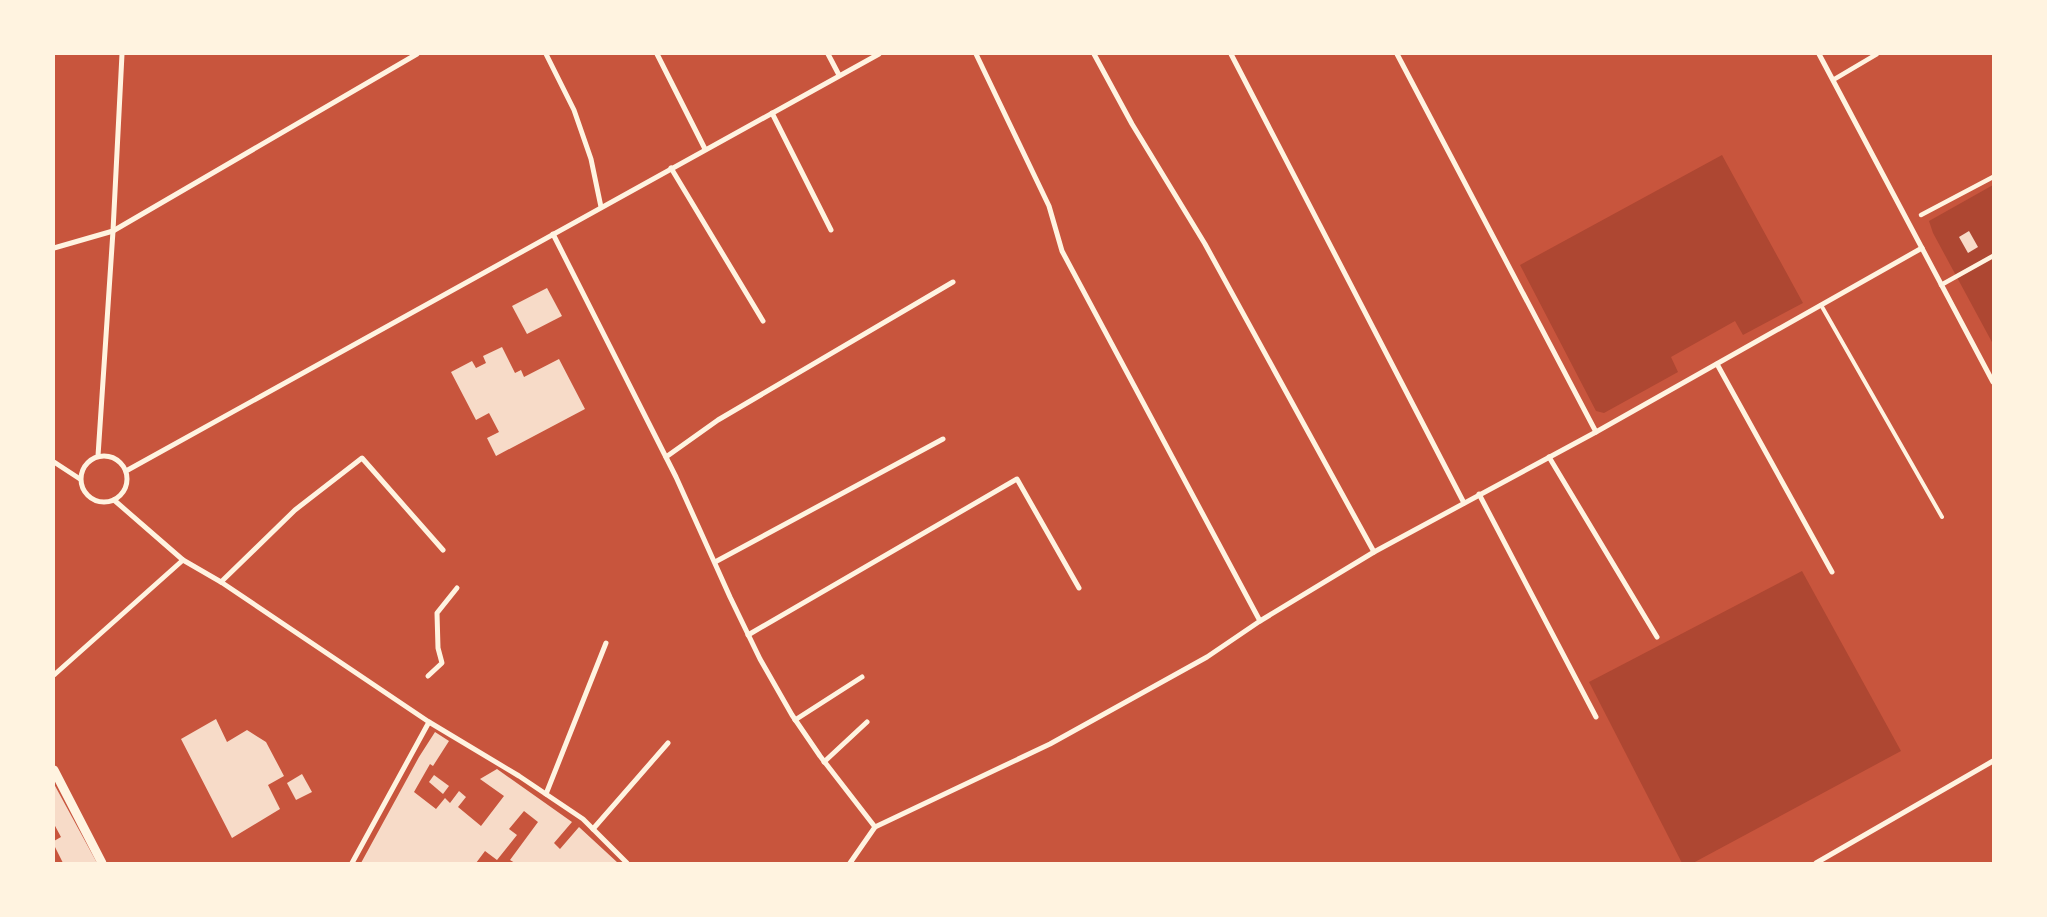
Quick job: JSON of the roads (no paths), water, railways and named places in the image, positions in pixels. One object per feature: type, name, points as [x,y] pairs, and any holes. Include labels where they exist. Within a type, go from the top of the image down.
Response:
[{"type":"street","points":[[98,456],[113,231],[122,54]]},
{"type":"street","points":[[54,248],[113,231],[417,54]]},
{"type":"street","points":[[546,54],[574,110],[591,159],[601,207]]},
{"type":"street","points":[[657,54],[705,150]]},
{"type":"street","points":[[828,54],[839,76]]},
{"type":"street","points":[[126,471],[879,54]]},
{"type":"street","points":[[976,54],[1050,206],[1062,251],[1260,621]]},
{"type":"street","points":[[1094,54],[1132,124],[1215,262],[1374,552]]},
{"type":"street","points":[[1231,54],[1464,503]]},
{"type":"street","points":[[1397,54],[1596,432]]},
{"type":"street","points":[[1819,54],[1992,379]]},
{"type":"street","points":[[1833,80],[1878,54]]},
{"type":"street","points":[[772,113],[831,230]]},
{"type":"street","points":[[672,168],[763,321]]},
{"type":"street","points":[[1921,215],[1993,177]]},
{"type":"street","points":[[553,234],[666,457],[748,635],[796,720],[824,762],[875,827]]},
{"type":"street","points":[[850,863],[875,827],[1050,744],[1207,658],[1260,621],[1374,552],[1596,432],[1922,248]]},
{"type":"street","points":[[1941,285],[1993,256]]},
{"type":"street","points":[[666,457],[718,420],[953,282]]},
{"type":"street","points":[[1717,364],[1832,572]]},
{"type":"street","points":[[715,562],[943,439]]},
{"type":"street","points":[[98,456],[110,456],[120,462],[126,471],[127,482],[122,493],[114,500],[102,502],[91,498],[83,490],[80,479],[83,468],[89,460],[98,456]]},
{"type":"street","points":[[1549,457],[1657,637]]},
{"type":"street","points":[[221,582],[295,510],[362,458],[443,550]]},
{"type":"street","points":[[54,462],[80,479]]},
{"type":"street","points":[[748,635],[1017,479],[1079,588]]},
{"type":"street","points":[[1479,494],[1596,717]]},
{"type":"street","points":[[114,500],[183,560],[221,582],[429,722],[583,819],[627,863]]},
{"type":"street","points":[[54,674],[183,560]]},
{"type":"street","points":[[428,676],[442,663],[438,648],[437,613],[457,588]]},
{"type":"street","points":[[546,794],[606,643]]},
{"type":"street","points":[[796,720],[862,677]]},
{"type":"street","points":[[352,863],[429,722]]},
{"type":"street","points":[[824,762],[867,722]]},
{"type":"street","points":[[593,829],[668,743]]},
{"type":"street","points":[[1816,863],[1993,761]]},
{"type":"street","points":[[54,770],[102,863]]},
{"type":"lane","points":[[1821,305],[1942,518]]}]
